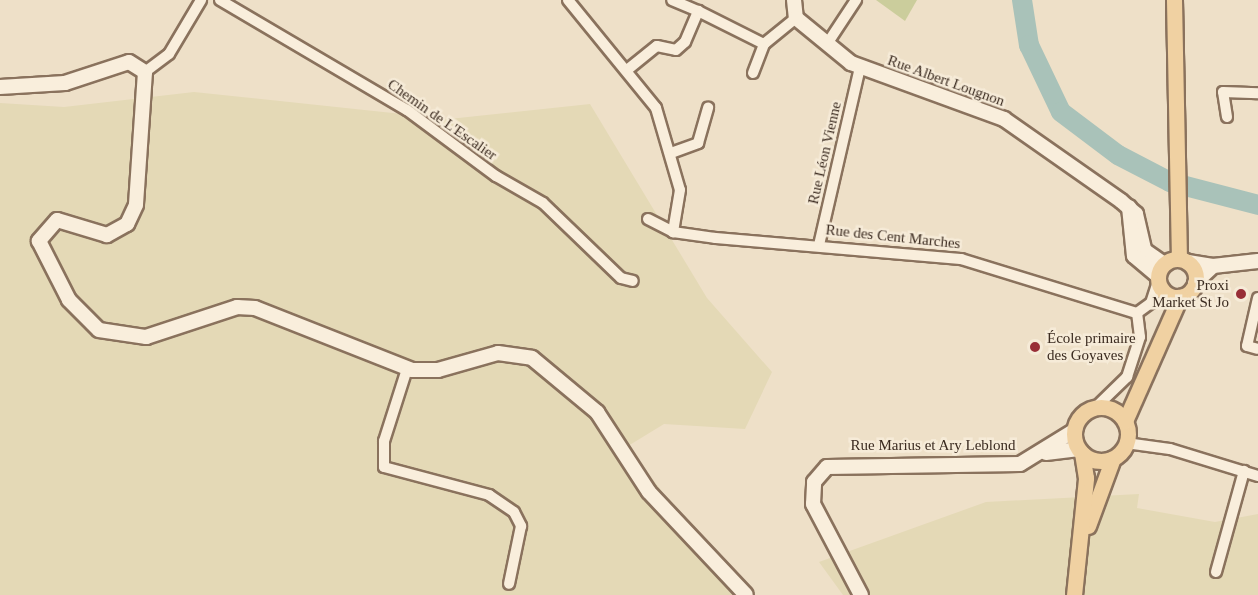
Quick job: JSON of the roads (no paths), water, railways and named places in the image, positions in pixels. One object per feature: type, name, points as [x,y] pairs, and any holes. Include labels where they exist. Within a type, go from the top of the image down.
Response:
[{"type":"main road","points":[[794,0],[796,18]]},
{"type":"main road","points":[[1078,567],[1113,458],[1126,443],[1125,421],[1171,318],[1171,276],[1178,226],[1174,0]]},
{"type":"main road","name":"Rue Albert Lougnon","points":[[796,18],[860,68],[1004,119],[1129,207],[1138,220],[1144,250],[1171,276]]},
{"type":"main road","points":[[0,87],[65,83],[129,62],[145,72],[136,205],[127,224],[107,235],[57,220],[39,241],[50,268],[84,318],[119,337],[146,337],[237,307],[255,308],[407,369],[438,370],[498,353],[532,358],[551,368],[597,412],[649,492],[746,595]]},
{"type":"main road","points":[[1171,276],[1213,266],[1258,261]]},
{"type":"main road","points":[[1195,283],[1213,266]]},
{"type":"main road","points":[[1171,276],[1195,283]]},
{"type":"main road","points":[[1171,276],[1195,283]]},
{"type":"main road","points":[[1074,595],[1086,478],[1075,430],[1081,416],[1136,394]]},
{"type":"main road","points":[[1099,407],[1125,421]]},
{"type":"main road","name":"Rue Marius et Ary Leblond","points":[[1041,455],[1075,430]]},
{"type":"main road","points":[[1081,451],[1097,460],[1113,458]]},
{"type":"main road","name":"Rue Marius et Ary Leblond","points":[[861,595],[813,504],[814,482],[827,467],[1010,465],[1041,455],[1081,451]]},
{"type":"street","points":[[145,72],[169,54],[201,0]]},
{"type":"street","name":"Chemin de L'Escalier","points":[[220,0],[407,110],[496,176],[543,202],[621,278],[633,281]]},
{"type":"street","points":[[568,0],[649,94],[670,153],[680,190],[673,232],[648,219]]},
{"type":"street","points":[[672,0],[764,44]]},
{"type":"street","points":[[827,44],[855,0]]},
{"type":"street","points":[[627,70],[657,46],[680,49],[698,11]]},
{"type":"street","points":[[753,73],[764,44],[796,18]]},
{"type":"street","name":"Rue Léon Vienne","points":[[819,245],[860,68]]},
{"type":"street","points":[[1227,117],[1224,92],[1258,93]]},
{"type":"street","points":[[670,153],[698,144],[708,107]]},
{"type":"street","name":"Rue des Cent Marches","points":[[673,232],[961,259],[1137,314]]},
{"type":"street","points":[[1099,407],[1127,377],[1140,337],[1137,314],[1151,303],[1171,276]]},
{"type":"street","points":[[1258,298],[1247,346],[1258,349]]},
{"type":"street","points":[[407,369],[384,441],[384,467],[489,495],[514,512],[521,526],[509,584]]},
{"type":"street","points":[[1126,443],[1170,449],[1258,477]]},
{"type":"street","points":[[1216,572],[1244,471]]},
{"type":"waterway","points":[[1022,0],[1029,45],[1061,112],[1118,155],[1170,182],[1258,205]]},
{"type":"place","name":"Proxi Market St Jo","points":[[1241,294]]},
{"type":"place","name":"École primaire des Goyaves","points":[[1035,347]]}]
